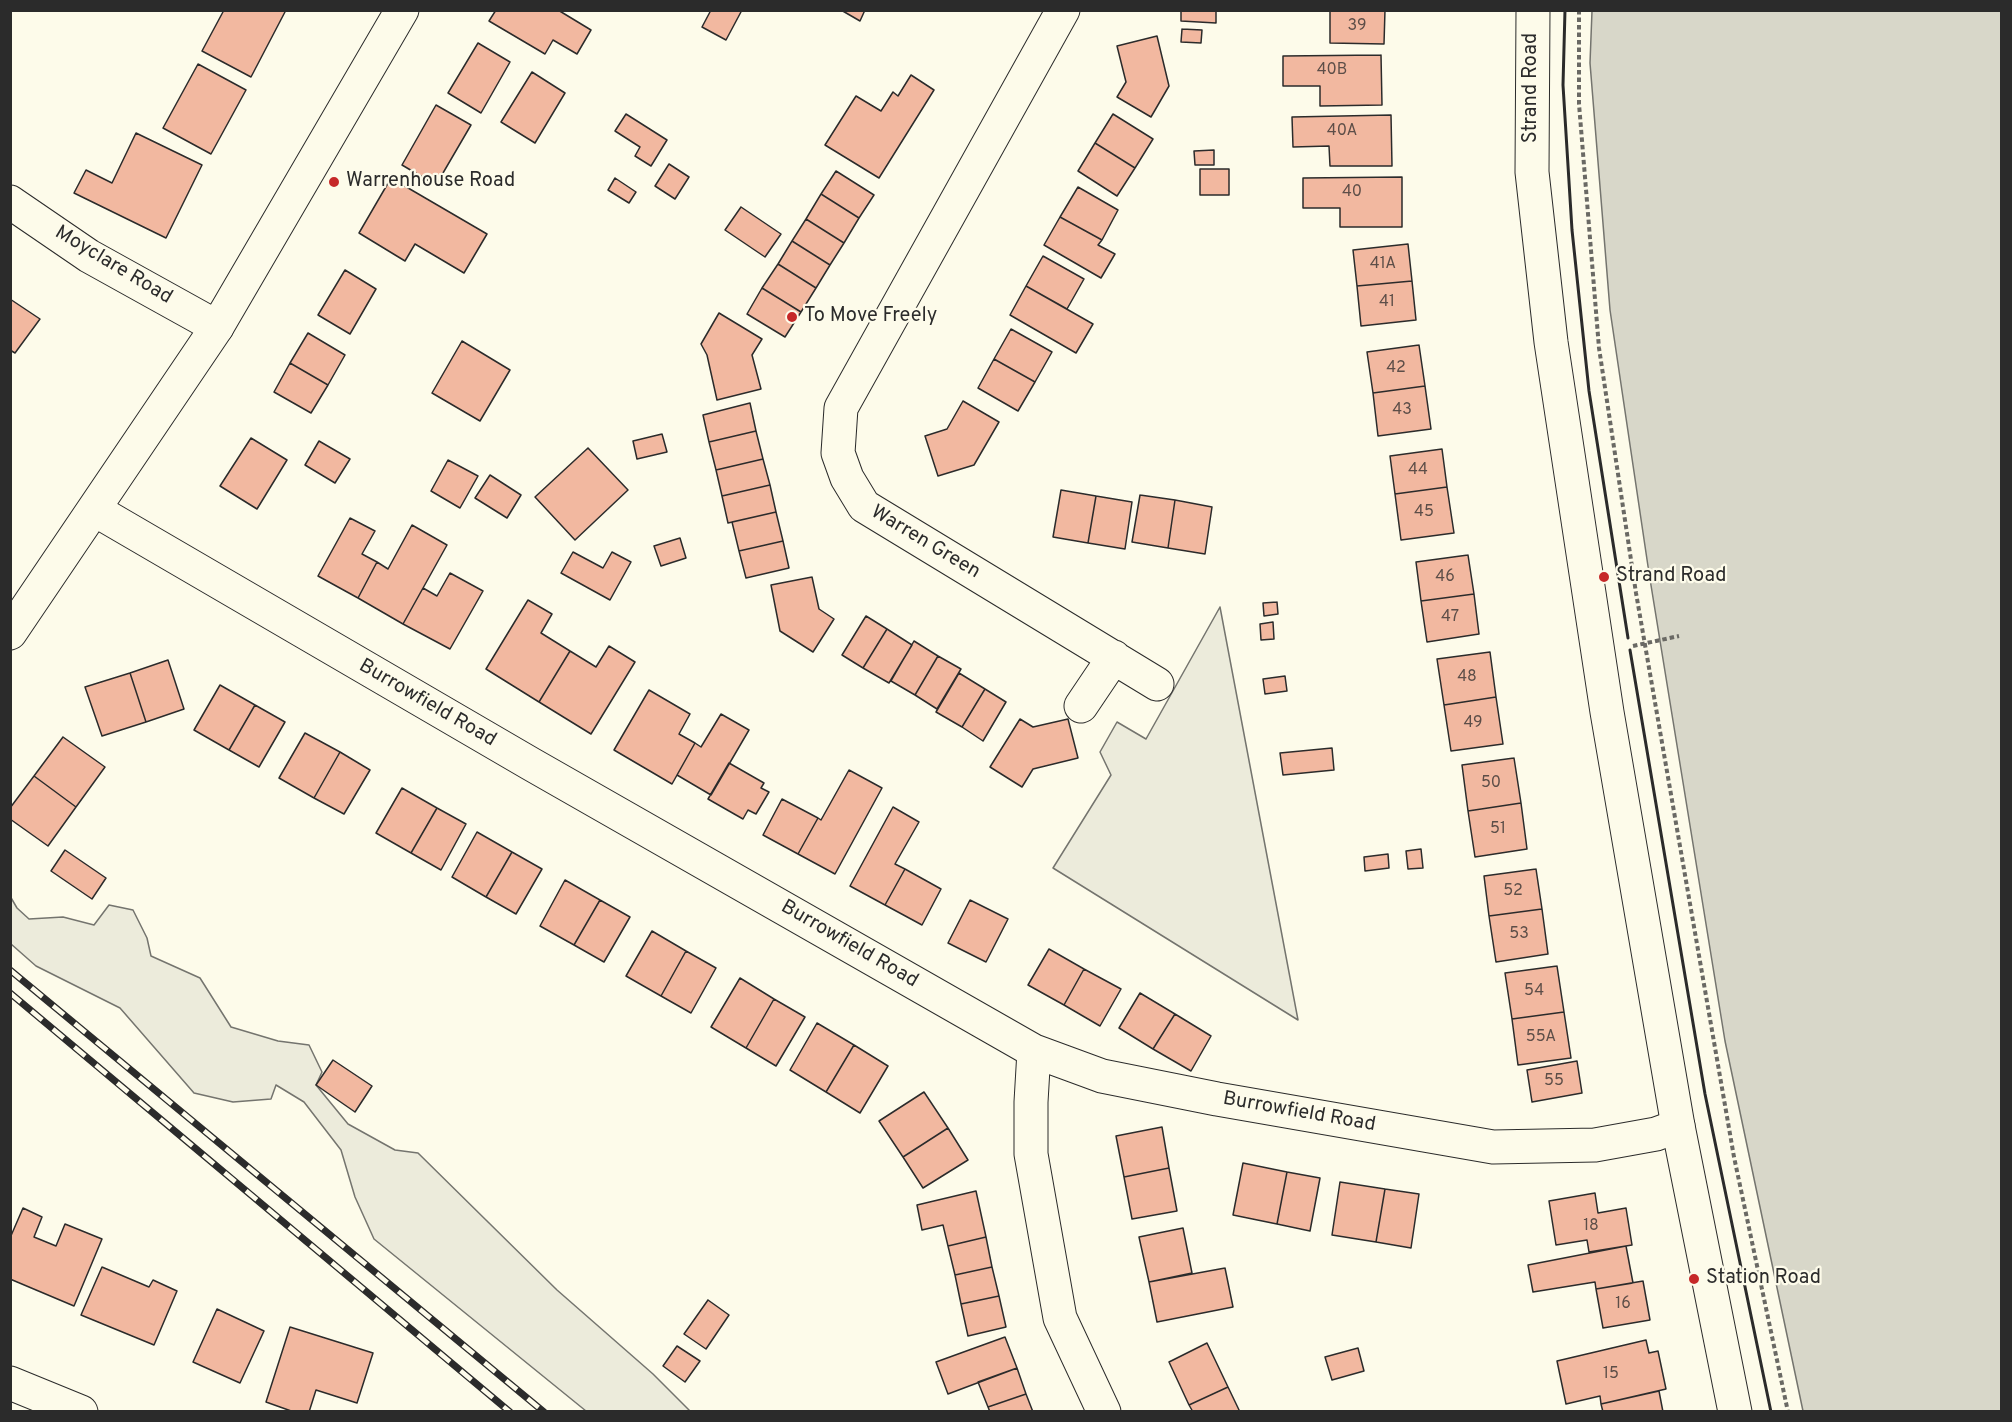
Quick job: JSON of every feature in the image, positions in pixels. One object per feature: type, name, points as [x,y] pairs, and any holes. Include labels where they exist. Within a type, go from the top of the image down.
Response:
[{"type":"street","points":[[10,633],[217,327],[402,10]]},
{"type":"street","name":"Warren Green","points":[[1063,10],[841,408],[838,453],[847,478],[864,506],[1156,684]]},
{"type":"street","name":"Strand Road","points":[[1533,10],[1532,172],[1551,342],[1607,712],[1678,1126]]},
{"type":"street","name":"Moyclare Road","points":[[10,202],[89,256],[217,327]]},
{"type":"street","name":"Burrowfield Road","points":[[95,510],[541,770],[1034,1051],[1102,1076],[1493,1147],[1595,1145],[1656,1134],[1678,1126]]},
{"type":"street","points":[[1082,706],[1114,657]]},
{"type":"street","points":[[1034,1051],[1030,1102],[1031,1154],[1060,1318],[1104,1412]]},
{"type":"street","points":[[1678,1126],[1736,1412]]},
{"type":"street","points":[[10,1383],[81,1412]]},
{"type":"path","points":[[1579,10],[1580,104],[1599,348],[1646,644],[1734,1157],[1788,1412]]},
{"type":"path","points":[[1646,644],[1679,636]]},
{"type":"shaded area","points":[[1592,11],[2001,11],[2001,1411],[1803,1411],[1725,1041],[1649,573],[1610,310],[1590,63]]},
{"type":"shaded area","points":[[1220,607],[1298,1020],[1053,868],[1111,775],[1100,752],[1117,722],[1146,739]]},
{"type":"shaded area","points":[[10,896],[17,908],[29,919],[63,917],[94,925],[109,905],[133,910],[147,938],[151,956],[200,978],[231,1027],[278,1041],[309,1045],[322,1072],[316,1085],[348,1124],[395,1150],[418,1153],[557,1290],[653,1374],[690,1411],[586,1411],[374,1239],[355,1197],[341,1150],[304,1102],[276,1085],[271,1099],[233,1102],[194,1093],[120,1008],[36,966],[11,944]]},
{"type":"building","points":[[224,10],[286,10],[251,77],[202,51]]},
{"type":"building","points":[[496,10],[558,10],[591,30],[577,54],[553,40],[545,54],[489,21]]},
{"type":"building","points":[[711,10],[742,10],[726,40],[702,27]]},
{"type":"building","points":[[841,10],[865,10],[860,21]]},
{"type":"building","points":[[1181,10],[1216,10],[1216,23],[1181,21]]},
{"type":"building","points":[[1330,10],[1385,10],[1384,44],[1330,43]]},
{"type":"building","points":[[1182,29],[1202,30],[1201,43],[1181,42]]},
{"type":"building","points":[[1157,36],[1169,86],[1151,117],[1117,97],[1126,82],[1117,46]]},
{"type":"building","points":[[478,43],[510,62],[481,113],[448,93]]},
{"type":"building","points":[[1381,55],[1382,105],[1320,106],[1320,86],[1283,86],[1283,56]]},
{"type":"building","points":[[198,64],[246,90],[211,154],[163,128]]},
{"type":"building","points":[[532,72],[565,93],[535,143],[501,122]]},
{"type":"building","points":[[911,75],[934,90],[879,178],[825,145],[856,96],[881,111],[893,92],[898,96]]},
{"type":"building","points":[[436,105],[471,125],[436,185],[402,165]]},
{"type":"building","points":[[626,114],[667,140],[651,166],[635,156],[640,147],[615,131]]},
{"type":"building","points":[[1113,114],[1153,139],[1135,168],[1095,143]]},
{"type":"building","points":[[1391,115],[1392,166],[1330,166],[1329,146],[1293,147],[1292,117]]},
{"type":"building","points":[[136,133],[202,165],[166,238],[74,193],[86,170],[112,183]]},
{"type":"building","points":[[1095,143],[1135,168],[1117,196],[1078,171]]},
{"type":"building","points":[[1214,150],[1214,165],[1195,165],[1194,151]]},
{"type":"building","points":[[669,164],[689,177],[675,199],[655,186]]},
{"type":"building","points":[[1200,169],[1229,169],[1229,195],[1200,195]]},
{"type":"building","points":[[836,171],[874,195],[859,218],[821,194]]},
{"type":"building","points":[[1402,177],[1402,227],[1340,227],[1340,208],[1303,208],[1303,178]]},
{"type":"building","points":[[391,178],[487,234],[464,273],[415,244],[405,261],[359,233]]},
{"type":"building","points":[[615,178],[636,192],[629,203],[608,190]]},
{"type":"building","points":[[1078,187],[1118,210],[1102,240],[1060,217]]},
{"type":"building","points":[[821,194],[859,218],[844,243],[806,219]]},
{"type":"building","points":[[741,207],[781,234],[765,257],[725,230]]},
{"type":"building","points":[[1060,217],[1102,240],[1098,245],[1115,254],[1101,278],[1044,245]]},
{"type":"building","points":[[806,219],[844,243],[830,265],[792,241]]},
{"type":"building","points":[[792,241],[830,265],[816,288],[778,264]]},
{"type":"building","points":[[1408,244],[1412,281],[1357,286],[1353,250]]},
{"type":"building","points":[[1043,256],[1084,279],[1067,309],[1026,286]]},
{"type":"building","points":[[778,264],[816,288],[801,312],[762,288]]},
{"type":"building","points":[[345,270],[376,289],[350,334],[318,315]]},
{"type":"building","points":[[1412,281],[1416,320],[1361,326],[1357,286]]},
{"type":"building","points":[[1026,286],[1093,324],[1076,353],[1010,315]]},
{"type":"building","points":[[762,288],[801,312],[785,337],[747,314]]},
{"type":"building","points":[[10,299],[40,319],[15,353],[10,350]]},
{"type":"building","points":[[719,313],[762,339],[752,355],[761,389],[717,400],[707,355],[701,344]]},
{"type":"building","points":[[1011,329],[1052,352],[1035,382],[994,359]]},
{"type":"building","points":[[308,333],[345,355],[328,385],[290,363]]},
{"type":"building","points":[[462,341],[510,370],[480,421],[432,393]]},
{"type":"building","points":[[1419,345],[1425,386],[1373,393],[1367,352]]},
{"type":"building","points":[[994,359],[1035,382],[1018,411],[978,388]]},
{"type":"building","points":[[290,363],[328,385],[311,413],[274,392]]},
{"type":"building","points":[[1425,386],[1431,429],[1378,436],[1373,393]]},
{"type":"building","points":[[963,401],[999,422],[974,465],[938,476],[925,436],[947,429]]},
{"type":"building","points":[[750,403],[756,431],[709,442],[703,415]]},
{"type":"building","points":[[756,431],[763,459],[716,470],[709,442]]},
{"type":"building","points":[[662,434],[667,452],[637,459],[633,441]]},
{"type":"building","points":[[251,438],[287,460],[257,509],[220,486]]},
{"type":"building","points":[[319,441],[350,459],[335,483],[305,465]]},
{"type":"building","points":[[588,448],[628,490],[575,540],[535,497]]},
{"type":"building","points":[[1442,449],[1447,487],[1395,494],[1390,456]]},
{"type":"building","points":[[763,459],[770,485],[722,496],[716,470]]},
{"type":"building","points":[[448,460],[478,476],[460,508],[431,491]]},
{"type":"building","points":[[490,475],[521,495],[507,518],[475,498]]},
{"type":"building","points":[[770,485],[776,512],[728,523],[722,496]]},
{"type":"building","points":[[1447,487],[1454,533],[1401,540],[1395,494]]},
{"type":"building","points":[[1061,490],[1096,496],[1088,543],[1053,537]]},
{"type":"building","points":[[1140,495],[1175,500],[1168,548],[1132,542]]},
{"type":"building","points":[[1096,496],[1132,502],[1125,549],[1088,543]]},
{"type":"building","points":[[1175,500],[1212,507],[1205,554],[1168,548]]},
{"type":"building","points":[[776,512],[783,541],[739,551],[732,522]]},
{"type":"building","points":[[350,518],[375,531],[362,554],[377,562],[358,598],[318,576]]},
{"type":"building","points":[[412,525],[447,545],[403,624],[358,598],[377,562],[388,569]]},
{"type":"building","points":[[680,538],[686,558],[661,566],[654,546]]},
{"type":"building","points":[[783,541],[789,568],[746,578],[739,551]]},
{"type":"building","points":[[573,552],[603,568],[612,552],[631,562],[610,600],[561,573]]},
{"type":"building","points":[[1468,555],[1474,594],[1421,601],[1416,562]]},
{"type":"building","points":[[450,573],[483,591],[450,649],[403,624],[423,588],[437,596]]},
{"type":"building","points":[[812,577],[819,609],[834,619],[813,652],[780,631],[771,585]]},
{"type":"building","points":[[1474,594],[1479,634],[1427,642],[1421,601]]},
{"type":"building","points":[[528,600],[552,614],[541,633],[570,651],[539,702],[486,669]]},
{"type":"building","points":[[1277,602],[1278,614],[1264,616],[1263,603]]},
{"type":"building","points":[[866,616],[887,629],[863,668],[842,655]]},
{"type":"building","points":[[1273,622],[1274,639],[1261,640],[1260,624]]},
{"type":"building","points":[[887,629],[912,645],[889,683],[863,668]]},
{"type":"building","points":[[914,641],[938,656],[915,695],[891,681]]},
{"type":"building","points":[[609,646],[635,662],[591,734],[539,702],[570,651],[596,667]]},
{"type":"building","points":[[1490,652],[1496,697],[1444,705],[1437,659]]},
{"type":"building","points":[[938,656],[961,669],[937,709],[915,695]]},
{"type":"building","points":[[168,660],[184,709],[146,722],[130,673]]},
{"type":"building","points":[[130,673],[146,722],[102,736],[85,687]]},
{"type":"building","points":[[959,673],[985,689],[962,727],[936,712]]},
{"type":"building","points":[[1285,676],[1287,691],[1265,694],[1263,679]]},
{"type":"building","points":[[220,685],[255,705],[229,750],[194,730]]},
{"type":"building","points":[[985,689],[1006,702],[983,741],[962,727]]},
{"type":"building","points":[[649,690],[690,714],[679,734],[695,743],[672,784],[614,750]]},
{"type":"building","points":[[1496,697],[1503,744],[1451,751],[1444,705]]},
{"type":"building","points":[[255,705],[285,722],[259,767],[229,750]]},
{"type":"building","points":[[721,714],[749,730],[711,795],[677,775],[695,743],[701,747]]},
{"type":"building","points":[[1020,719],[1033,727],[1068,719],[1078,758],[1033,769],[1022,787],[990,767]]},
{"type":"building","points":[[305,733],[340,752],[314,798],[279,778]]},
{"type":"building","points":[[63,737],[105,767],[76,807],[34,776]]},
{"type":"building","points":[[1332,748],[1334,770],[1283,775],[1280,753]]},
{"type":"building","points":[[340,752],[370,770],[344,814],[314,798]]},
{"type":"building","points":[[1514,758],[1521,803],[1468,811],[1462,765]]},
{"type":"building","points":[[729,763],[764,783],[761,788],[769,792],[756,814],[748,810],[743,819],[708,799]]},
{"type":"building","points":[[849,770],[882,788],[835,874],[798,854],[818,818],[821,820]]},
{"type":"building","points":[[34,776],[76,807],[48,846],[10,819],[10,808]]},
{"type":"building","points":[[402,788],[437,808],[411,853],[376,833]]},
{"type":"building","points":[[782,799],[818,818],[798,854],[763,835]]},
{"type":"building","points":[[1521,803],[1527,849],[1475,857],[1468,811]]},
{"type":"building","points":[[893,807],[919,822],[895,864],[905,869],[885,905],[850,886]]},
{"type":"building","points":[[437,808],[466,824],[441,870],[411,853]]},
{"type":"building","points":[[477,832],[512,852],[486,897],[452,877]]},
{"type":"building","points":[[1421,849],[1423,868],[1408,869],[1406,851]]},
{"type":"building","points":[[65,850],[106,878],[92,899],[51,871]]},
{"type":"building","points":[[512,852],[542,869],[516,914],[486,897]]},
{"type":"building","points":[[1388,854],[1389,868],[1365,871],[1364,857]]},
{"type":"building","points":[[905,869],[941,889],[922,925],[885,905]]},
{"type":"building","points":[[1536,869],[1542,909],[1489,916],[1484,876]]},
{"type":"building","points":[[565,880],[600,900],[574,945],[540,926]]},
{"type":"building","points":[[600,900],[630,917],[604,962],[574,945]]},
{"type":"building","points":[[970,900],[1008,919],[986,962],[948,943]]},
{"type":"building","points":[[1542,909],[1548,954],[1496,962],[1489,916]]},
{"type":"building","points":[[652,931],[686,951],[661,996],[626,976]]},
{"type":"building","points":[[1049,949],[1084,969],[1064,1005],[1028,985]]},
{"type":"building","points":[[686,951],[716,968],[691,1013],[661,996]]},
{"type":"building","points":[[1557,966],[1564,1012],[1512,1019],[1505,973]]},
{"type":"building","points":[[1084,969],[1121,989],[1100,1026],[1064,1005]]},
{"type":"building","points":[[740,978],[774,999],[746,1048],[711,1027]]},
{"type":"building","points":[[1140,993],[1175,1014],[1153,1049],[1119,1028]]},
{"type":"building","points":[[774,999],[805,1017],[776,1066],[746,1048]]},
{"type":"building","points":[[1564,1012],[1571,1058],[1518,1065],[1512,1019]]},
{"type":"building","points":[[1175,1014],[1211,1036],[1191,1071],[1153,1049]]},
{"type":"building","points":[[817,1023],[854,1045],[826,1092],[790,1070]]},
{"type":"building","points":[[854,1045],[888,1066],[860,1113],[826,1092]]},
{"type":"building","points":[[333,1060],[372,1086],[355,1112],[316,1085]]},
{"type":"building","points":[[1577,1061],[1582,1093],[1532,1102],[1527,1070]]},
{"type":"building","points":[[924,1092],[948,1128],[903,1157],[879,1121]]},
{"type":"building","points":[[1162,1127],[1169,1168],[1124,1177],[1116,1136]]},
{"type":"building","points":[[948,1128],[968,1160],[923,1188],[903,1157]]},
{"type":"building","points":[[1243,1163],[1287,1172],[1277,1224],[1233,1215]]},
{"type":"building","points":[[1169,1168],[1177,1211],[1132,1219],[1124,1177]]},
{"type":"building","points":[[1287,1172],[1320,1178],[1310,1231],[1277,1224]]},
{"type":"building","points":[[1340,1182],[1385,1189],[1376,1242],[1332,1235]]},
{"type":"building","points":[[1385,1189],[1419,1194],[1411,1248],[1376,1242]]},
{"type":"building","points":[[976,1191],[986,1237],[948,1246],[943,1225],[922,1230],[917,1205]]},
{"type":"building","points":[[1595,1193],[1598,1213],[1626,1208],[1632,1245],[1589,1252],[1587,1240],[1556,1245],[1549,1201]]},
{"type":"building","points":[[23,1208],[42,1217],[34,1237],[56,1246],[65,1224],[102,1239],[74,1306],[10,1279],[10,1238]]},
{"type":"building","points":[[1183,1228],[1192,1273],[1149,1282],[1139,1237]]},
{"type":"building","points":[[986,1237],[992,1267],[955,1275],[948,1246]]},
{"type":"building","points":[[1626,1246],[1633,1283],[1596,1289],[1595,1282],[1533,1292],[1528,1265]]},
{"type":"building","points":[[102,1267],[149,1287],[153,1280],[177,1291],[154,1345],[81,1315]]},
{"type":"building","points":[[992,1267],[999,1296],[961,1304],[955,1275]]},
{"type":"building","points":[[1225,1268],[1233,1307],[1157,1322],[1149,1282]]},
{"type":"building","points":[[1643,1281],[1650,1320],[1603,1328],[1596,1289]]},
{"type":"building","points":[[999,1296],[1006,1327],[968,1336],[961,1304]]},
{"type":"building","points":[[708,1300],[729,1315],[706,1349],[684,1334]]},
{"type":"building","points":[[217,1309],[264,1331],[240,1383],[193,1362]]},
{"type":"building","points":[[290,1327],[373,1353],[357,1403],[316,1390],[309,1412],[294,1412],[266,1402]]},
{"type":"building","points":[[1005,1337],[1017,1368],[948,1394],[936,1362]]},
{"type":"building","points":[[1646,1340],[1649,1353],[1658,1351],[1666,1389],[1601,1404],[1600,1396],[1566,1404],[1557,1361]]},
{"type":"building","points":[[1207,1343],[1228,1387],[1189,1405],[1169,1362]]},
{"type":"building","points":[[677,1346],[700,1361],[685,1382],[663,1366]]},
{"type":"building","points":[[1358,1348],[1364,1371],[1332,1380],[1325,1357]]},
{"type":"building","points":[[1017,1368],[1026,1394],[988,1407],[978,1382]]},
{"type":"building","points":[[1228,1387],[1240,1412],[1193,1412],[1189,1405]]},
{"type":"building","points":[[1659,1391],[1663,1412],[1603,1412],[1601,1404]]},
{"type":"building","points":[[1026,1394],[1033,1412],[990,1412],[988,1407]]},
{"type":"railway","points":[[10,970],[544,1412]]},
{"type":"railway","points":[[10,993],[510,1412]]},
{"type":"wall","points":[[1565,10],[1563,85],[1572,230],[1589,391],[1628,638]]},
{"type":"wall","points":[[1630,650],[1705,1094],[1771,1412]]},
{"type":"place","name":"Warrenhouse Road","points":[[334,182]]},
{"type":"place","name":"To Move Freely","points":[[792,317]]},
{"type":"place","name":"Strand Road","points":[[1604,577]]},
{"type":"place","name":"Station Road","points":[[1694,1279]]}]
